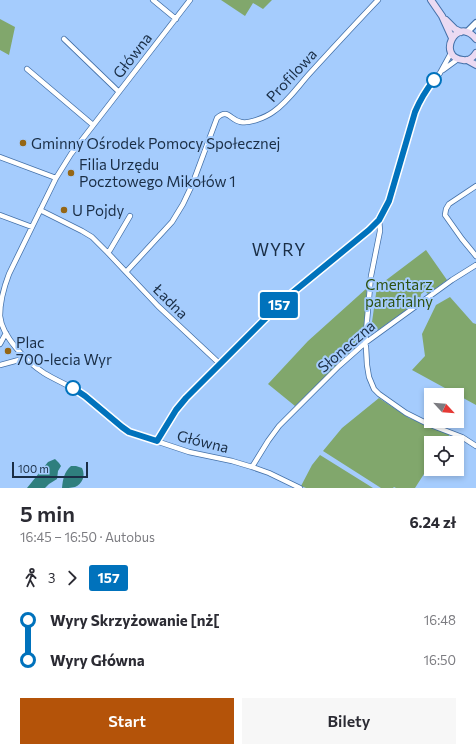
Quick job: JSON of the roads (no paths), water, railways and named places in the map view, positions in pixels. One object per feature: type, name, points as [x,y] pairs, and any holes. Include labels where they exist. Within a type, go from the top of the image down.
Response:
[{"type":"main road","points":[[431,0],[442,16],[452,38]]},
{"type":"main road","points":[[442,16],[455,29],[470,33],[476,39]]},
{"type":"main road","points":[[464,32],[458,33],[452,38],[450,45],[451,53],[458,59],[467,60],[476,65]]},
{"type":"main road","points":[[467,60],[476,53]]},
{"type":"street","points":[[153,0],[176,19]]},
{"type":"street","name":"Główna","points":[[190,0],[71,154],[56,178],[2,289],[0,316],[2,325],[15,347],[26,358],[43,372],[85,396],[129,432],[189,452],[232,461],[252,467],[269,473],[300,488]]},
{"type":"street","name":"Profilowa","points":[[126,272],[172,222],[183,204],[192,185],[217,118],[221,114],[226,114],[242,122],[246,122],[273,112],[292,95],[305,78],[378,0]]},
{"type":"street","points":[[464,32],[476,24]]},
{"type":"street","points":[[64,39],[119,92]]},
{"type":"street","points":[[157,441],[176,410],[186,398],[286,298],[369,230],[379,220],[389,201],[415,112],[421,99],[429,86],[440,73],[451,53]]},
{"type":"street","points":[[440,73],[458,59]]},
{"type":"street","points":[[27,70],[93,125]]},
{"type":"street","points":[[0,157],[56,178]]},
{"type":"street","points":[[476,186],[449,204],[446,209],[446,215],[462,240],[476,256]]},
{"type":"street","name":"Ładna","points":[[40,210],[92,237],[158,306],[220,364]]},
{"type":"street","points":[[0,215],[32,227]]},
{"type":"street","points":[[108,253],[130,216]]},
{"type":"street","points":[[379,220],[380,231],[371,276],[365,343],[369,377],[374,389],[406,413],[428,424],[462,436],[476,446]]},
{"type":"street","name":"Słoneczna","points":[[252,467],[268,440],[279,426],[365,343],[452,280],[476,265]]},
{"type":"street","points":[[0,344],[6,333]]},
{"type":"street","points":[[0,365],[26,358]]},
{"type":"place","name":"Gminny Ośrodek Pomocy Społecznej","points":[[23,143]]},
{"type":"place","name":"Filia Urzędu Pocztowego Mikołów 1","points":[[71,173]]},
{"type":"place","name":"U Pojdy","points":[[64,210]]},
{"type":"place","name":"Plac 700-lecia Wyr","points":[[8,351]]},
{"type":"district","name":"WYRY","points":[[279,249]]},
{"type":"park label","name":"Cmentarz parafialny","points":[[399,292]]}]
